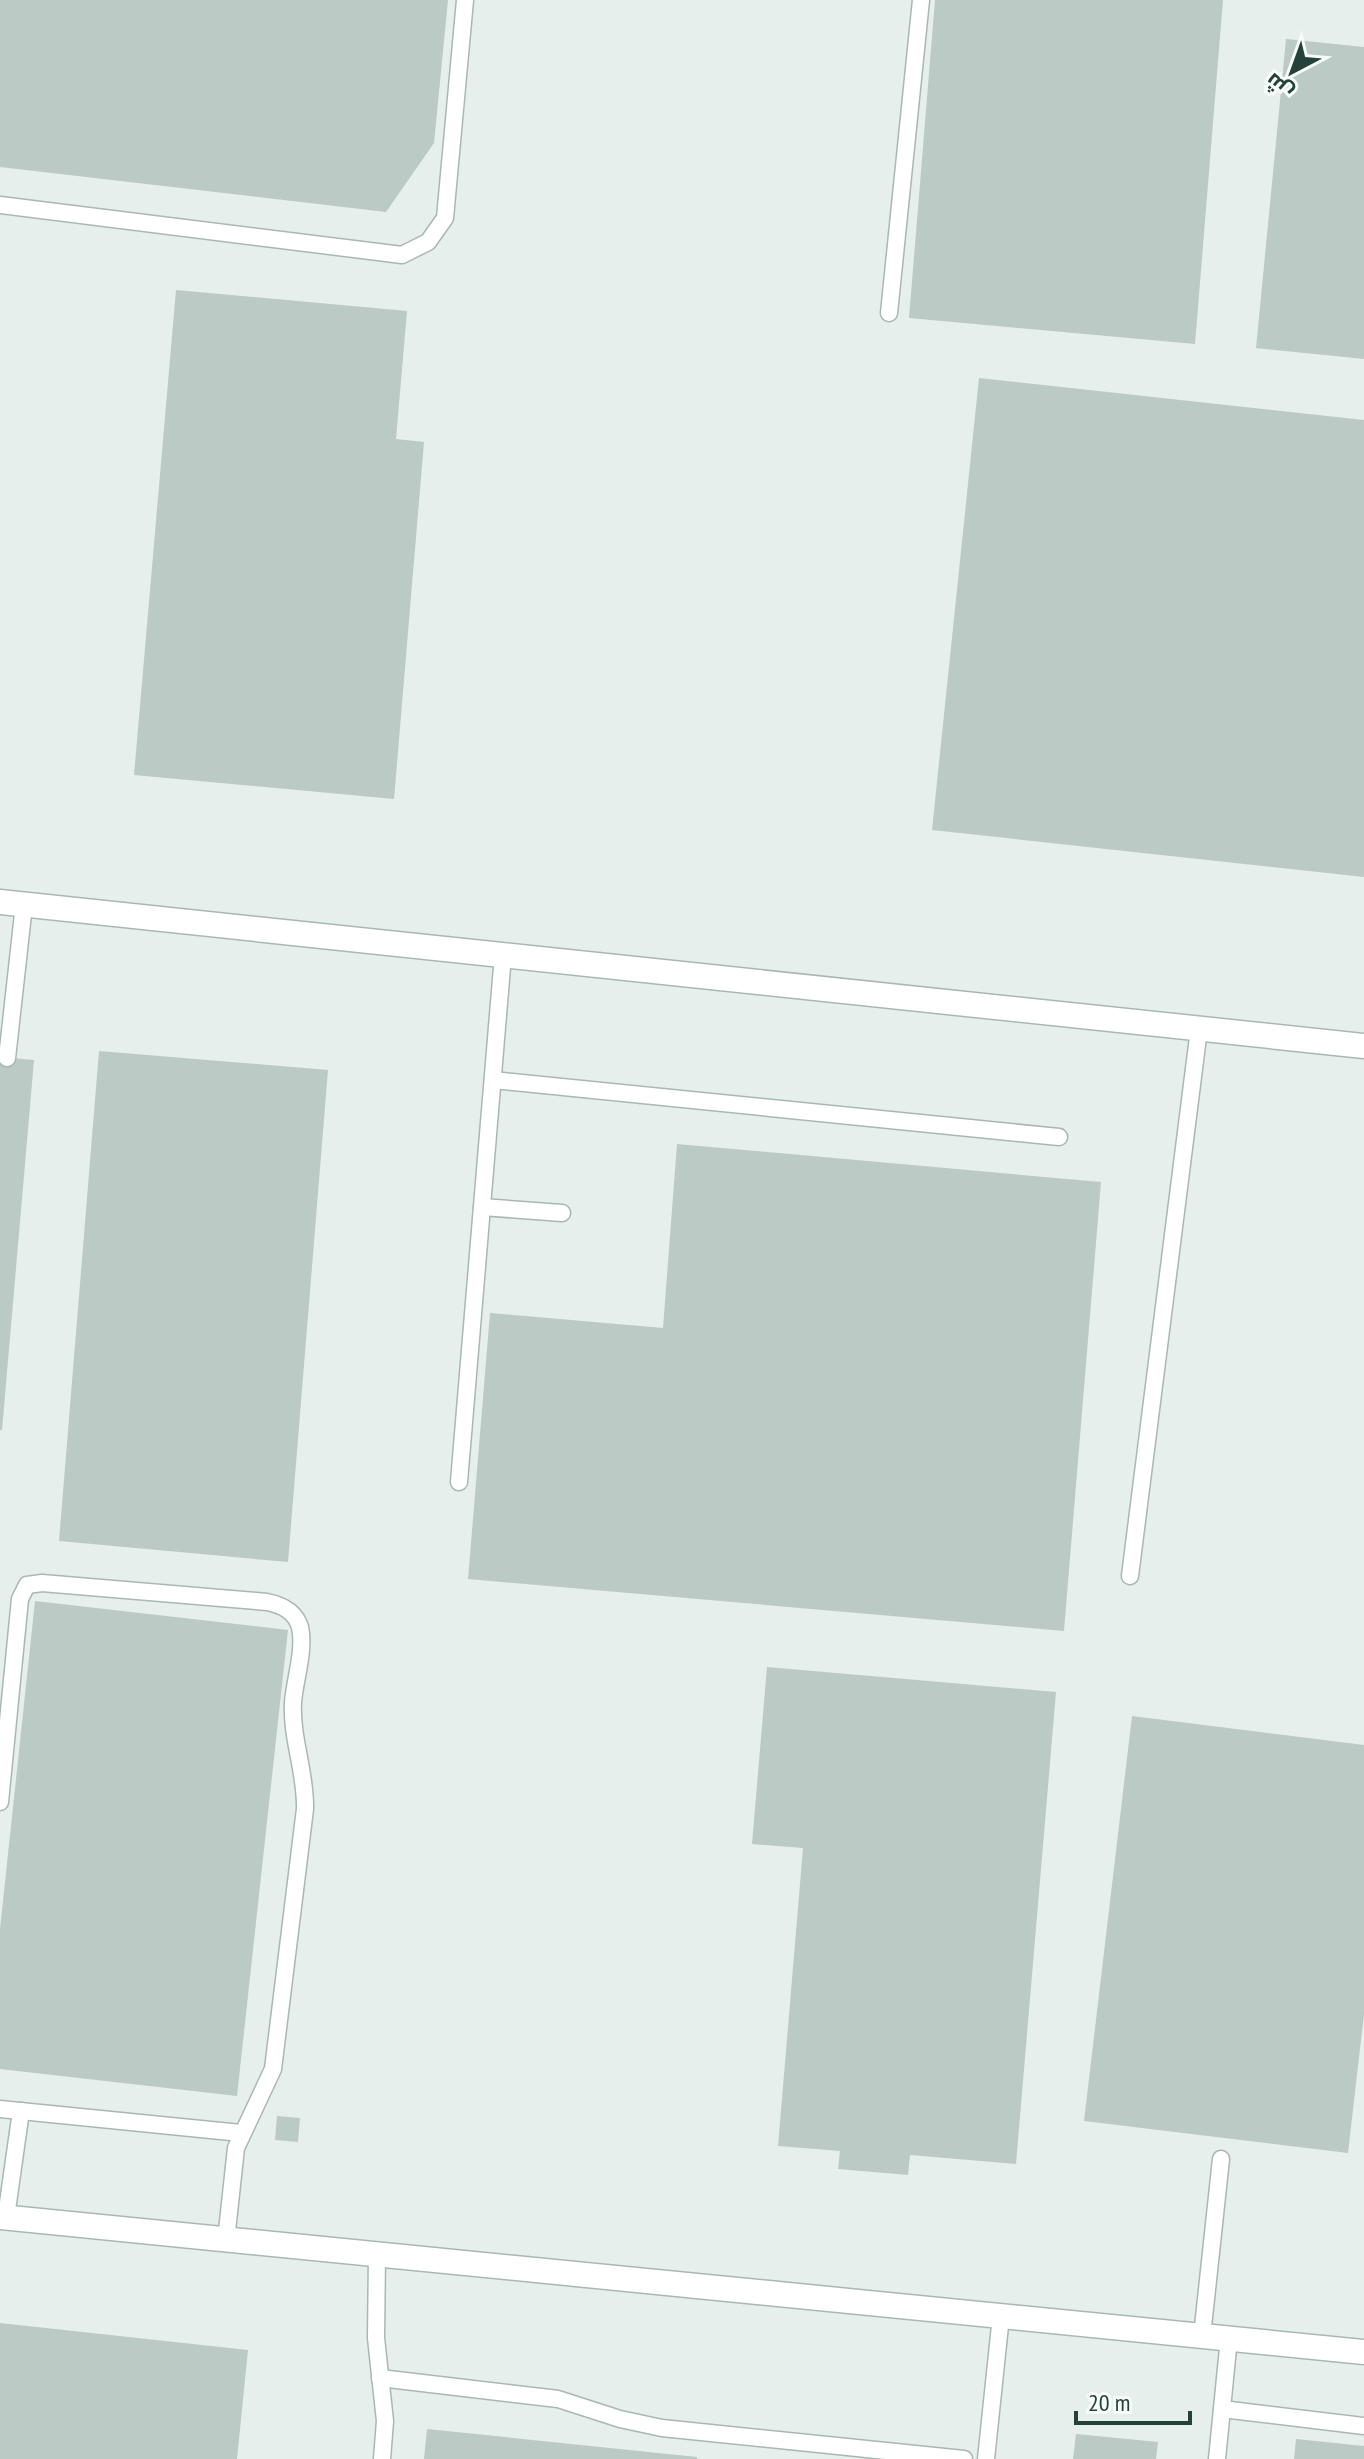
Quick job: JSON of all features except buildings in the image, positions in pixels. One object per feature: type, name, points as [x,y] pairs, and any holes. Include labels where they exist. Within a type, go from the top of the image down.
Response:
[{"type":"street","points":[[12,904],[1364,1046]]},
{"type":"street","points":[[3,2217],[1364,2352]]},
{"type":"lane","points":[[0,205],[402,255],[428,242],[445,218],[465,0]]},
{"type":"lane","points":[[889,313],[921,0]]},
{"type":"lane","points":[[7,1058],[12,904]]},
{"type":"lane","points":[[459,1482],[503,955]]},
{"type":"lane","points":[[1130,1576],[1199,1029]]},
{"type":"lane","points":[[493,1080],[1059,1137]]},
{"type":"lane","points":[[482,1207],[562,1213]]},
{"type":"lane","points":[[0,1802],[20,1599],[27,1585],[42,1583],[267,1602],[281,1605],[293,1613],[301,1640],[293,1717],[304,1779],[305,1809],[273,2069],[261,2100],[241,2133],[226,2240]]},
{"type":"lane","points":[[0,2109],[241,2133]]},
{"type":"lane","points":[[3,2217],[21,2111]]},
{"type":"lane","points":[[1202,2336],[1221,2159]]},
{"type":"lane","points":[[377,2255],[376,2338],[385,2421],[382,2459]]},
{"type":"lane","points":[[986,2459],[1001,2316]]},
{"type":"lane","points":[[1217,2459],[1229,2338]]},
{"type":"lane","points":[[380,2378],[558,2399],[620,2419],[662,2428],[964,2459]]},
{"type":"lane","points":[[1222,2409],[1364,2426]]}]
